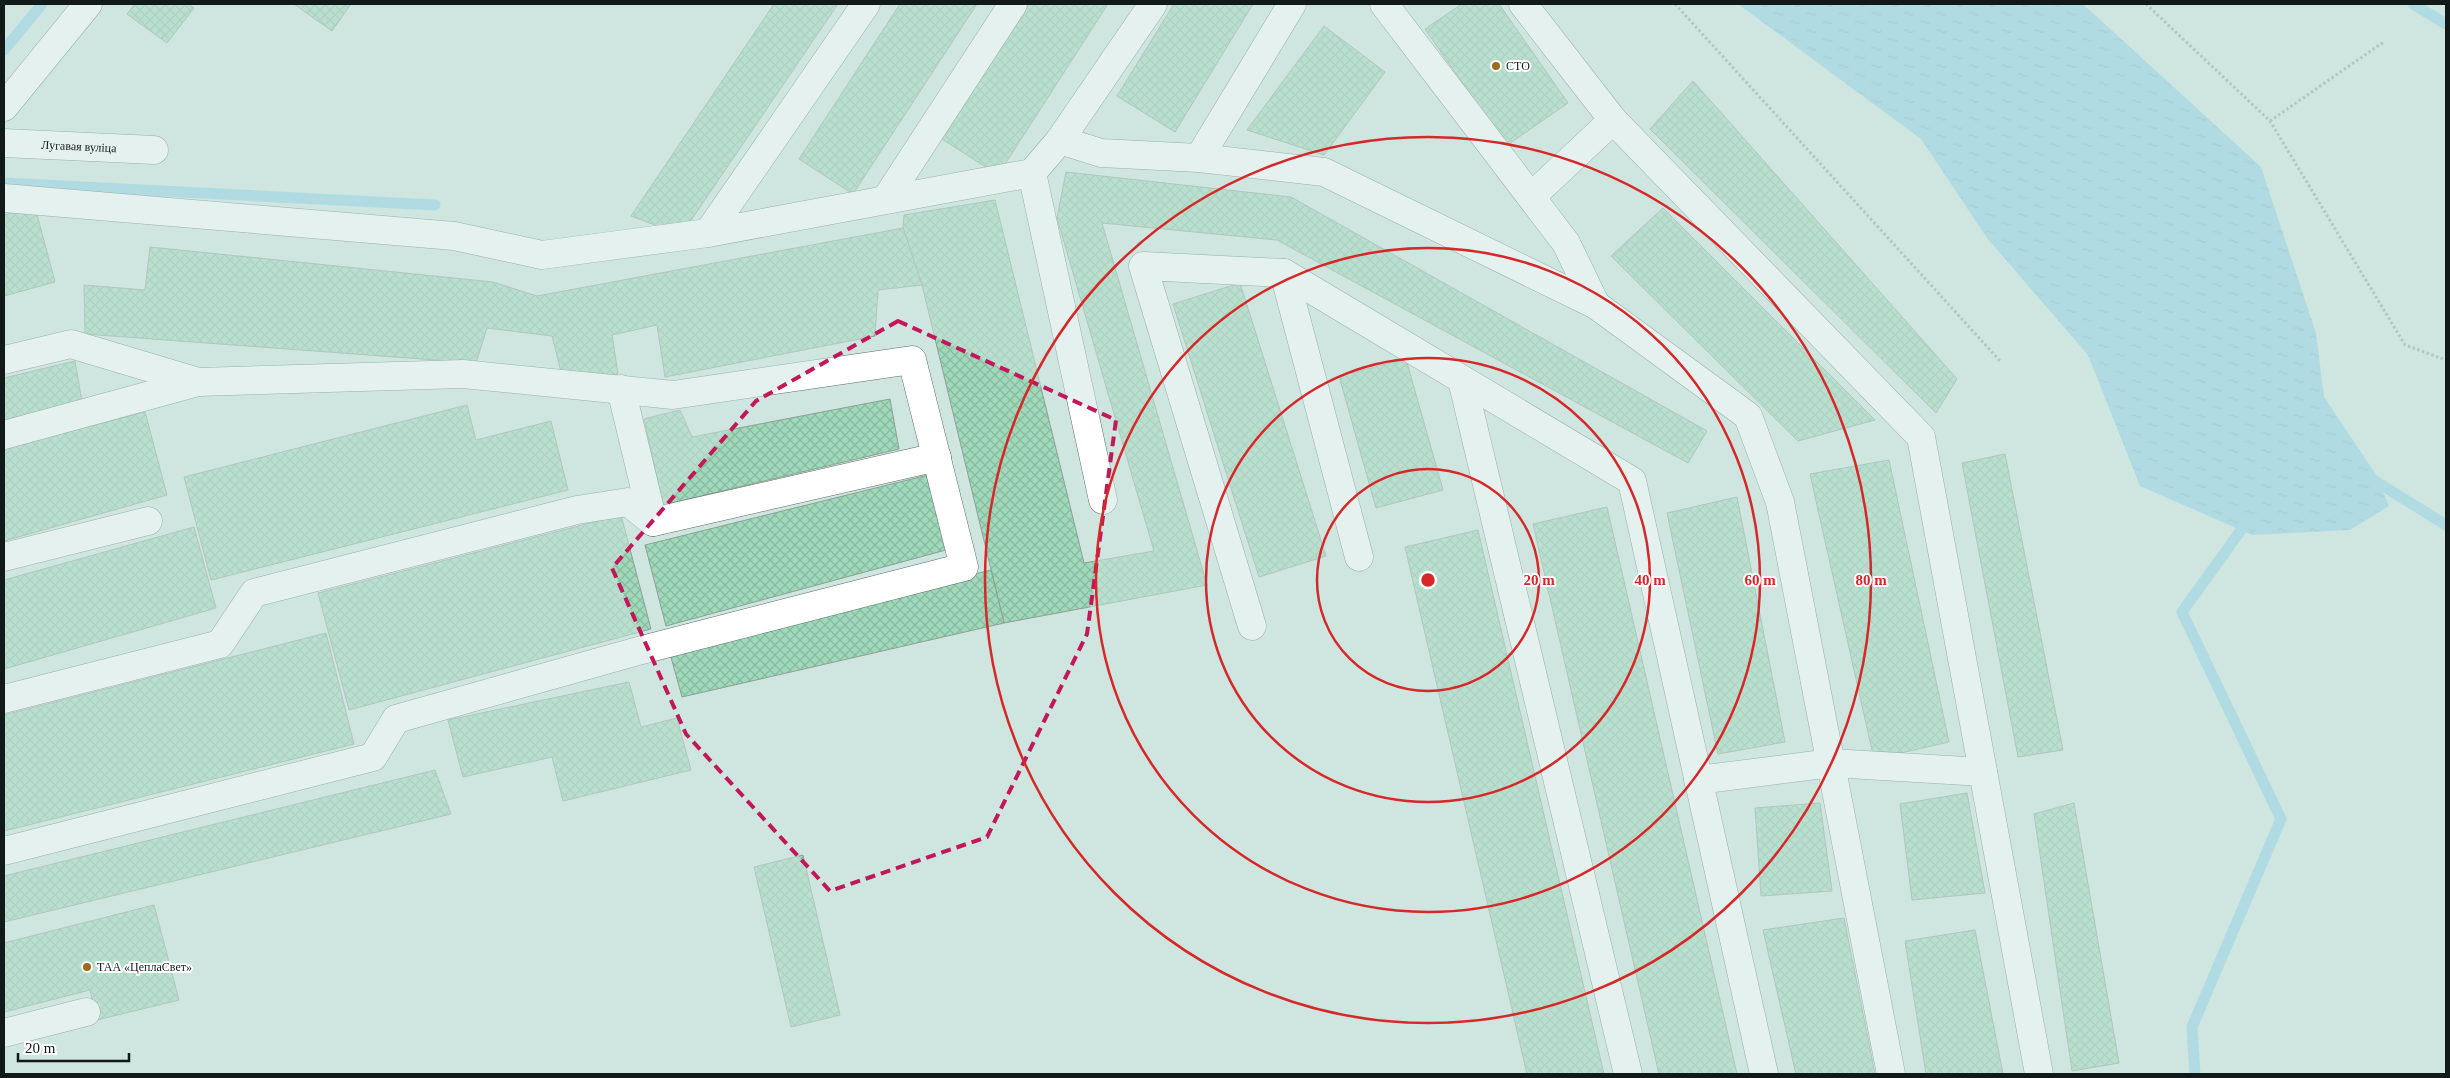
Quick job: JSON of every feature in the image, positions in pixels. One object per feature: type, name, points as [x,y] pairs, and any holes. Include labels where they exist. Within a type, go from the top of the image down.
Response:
[{"type":"street","points":[[4,107],[88,4]]},
{"type":"street","points":[[708,233],[866,4]]},
{"type":"street","points":[[886,199],[1013,4]]},
{"type":"street","points":[[4,198],[454,236],[542,255],[708,233],[1032,173],[1060,140],[1153,4]]},
{"type":"street","points":[[1199,158],[1292,4]]},
{"type":"street","points":[[1384,4],[1566,243],[1596,305]]},
{"type":"street","points":[[1523,4],[1613,120],[1921,437],[2039,1074]]},
{"type":"street","points":[[1531,197],[1613,120]]},
{"type":"street","points":[[1060,140],[1101,152],[1199,158],[1324,172],[1596,305],[1748,416],[1780,502],[1891,1074]]},
{"type":"street","name":"Лугавая вуліца","points":[[4,143],[154,150]]},
{"type":"street","points":[[1032,173],[1103,500]]},
{"type":"street","points":[[1252,626],[1143,266],[1284,273],[1632,482],[1764,1074]]},
{"type":"street","points":[[1284,273],[1359,557]]},
{"type":"street","points":[[4,360],[71,344],[198,382]]},
{"type":"street","points":[[4,435],[198,382],[463,374],[673,395],[912,360],[964,567],[638,651],[396,719],[373,757],[4,851]]},
{"type":"street","points":[[1462,380],[1628,1074]]},
{"type":"street","points":[[621,390],[653,522]]},
{"type":"street","points":[[653,522],[936,457]]},
{"type":"street","points":[[4,699],[220,644],[254,592],[577,510],[628,502],[653,522]]},
{"type":"street","points":[[4,557],[148,521]]},
{"type":"street","points":[[1698,780],[1831,763],[1983,772]]},
{"type":"street","points":[[4,1033],[86,1012]]},
{"type":"path","points":[[1675,4],[2001,362]]},
{"type":"path","points":[[2146,4],[2270,121],[2405,345],[2446,360]]},
{"type":"path","points":[[2270,121],[2385,41]]},
{"type":"highlighted area","points":[[898,321],[1116,420],[1087,634],[987,837],[830,891],[686,734],[612,568],[756,401]]},
{"type":"water","points":[[1738,4],[2083,4],[2261,167],[2316,333],[2324,397],[2375,473],[2389,506],[2350,530],[2252,535],[2140,486],[2088,355],[1987,238],[1921,139]]},
{"type":"building","points":[[135,4],[188,4],[194,8],[167,43],[127,14]]},
{"type":"building","points":[[294,4],[351,4],[332,31]]},
{"type":"building","points":[[774,4],[838,4],[681,235],[631,216]]},
{"type":"building","points":[[900,4],[977,4],[853,194],[799,159]]},
{"type":"building","points":[[1029,4],[1108,4],[998,175],[942,139]]},
{"type":"building","points":[[1174,4],[1253,4],[1175,132],[1117,96]]},
{"type":"building","name":"СТО","points":[[1462,4],[1499,4],[1568,103],[1506,146],[1425,29]]},
{"type":"building","points":[[1324,26],[1385,72],[1324,155],[1247,130]]},
{"type":"building","points":[[1693,81],[1957,379],[1936,413],[1650,129]]},
{"type":"building","points":[[1066,172],[1291,197],[1707,431],[1688,463],[1277,240],[1102,223],[1207,585],[1004,623],[922,285],[903,228],[904,215],[995,200],[1084,563],[1154,551],[1057,218]]},
{"type":"building","points":[[35,207],[55,282],[4,296],[4,215]]},
{"type":"building","points":[[1663,208],[1875,420],[1798,441],[1611,256]]},
{"type":"building","points":[[903,228],[922,285],[878,290],[875,336],[665,377],[657,325],[612,335],[618,374],[563,380],[552,336],[487,328],[476,363],[85,334],[84,285],[145,290],[150,247],[493,282],[537,296]]},
{"type":"building","points":[[1240,283],[1326,556],[1259,577],[1173,304]]},
{"type":"building","points":[[1406,359],[1443,490],[1376,508],[1339,376]]},
{"type":"building","points":[[75,361],[82,402],[4,422],[4,378]]},
{"type":"building","points":[[890,399],[899,449],[663,505],[644,419],[680,410],[692,437]]},
{"type":"building","points":[[467,405],[476,440],[551,421],[568,490],[211,580],[184,477]]},
{"type":"building","points":[[145,412],[167,495],[4,541],[4,448]]},
{"type":"building","points":[[2005,454],[2063,750],[2018,757],[1962,463]]},
{"type":"building","points":[[1889,460],[1949,742],[1874,759],[1810,474]]},
{"type":"building","points":[[932,474],[957,547],[666,626],[645,545]]},
{"type":"building","points":[[1737,497],[1785,742],[1718,754],[1667,513]]},
{"type":"building","points":[[1607,507],[1737,1074],[1659,1074],[1533,524]]},
{"type":"building","points":[[621,515],[651,629],[349,710],[318,593]]},
{"type":"building","points":[[194,527],[216,608],[4,669],[4,580]]},
{"type":"building","points":[[1478,530],[1604,1074],[1527,1074],[1405,547]]},
{"type":"building","points":[[991,570],[1004,623],[682,697],[669,650]]},
{"type":"building","points":[[326,633],[354,744],[4,831],[4,715]]},
{"type":"building","points":[[629,682],[641,727],[677,718],[691,770],[563,801],[552,757],[463,777],[448,720]]},
{"type":"building","points":[[435,770],[451,814],[4,922],[4,876]]},
{"type":"building","points":[[1967,793],[1985,893],[1912,900],[1900,804]]},
{"type":"building","points":[[1820,803],[1832,891],[1761,896],[1755,808]]},
{"type":"building","points":[[2074,803],[2119,1063],[2072,1071],[2034,814]]},
{"type":"building","points":[[803,855],[840,1015],[791,1027],[754,867]]},
{"type":"building","name":"ТАА «ЦеплаСвет»","points":[[154,905],[179,1000],[97,1020],[90,990],[4,1012],[4,943]]},
{"type":"building","points":[[1844,918],[1875,1074],[1796,1074],[1763,930]]},
{"type":"building","points":[[1975,930],[2003,1074],[1926,1074],[1905,941]]},
{"type":"waterway","points":[[4,50],[42,4]]},
{"type":"waterway","points":[[2413,4],[2446,24]]},
{"type":"waterway","points":[[4,183],[435,205]]},
{"type":"waterway","points":[[2367,476],[2446,525]]},
{"type":"waterway","points":[[2195,1074],[2192,1027],[2281,819],[2182,612],[2249,519]]},
{"type":"place","name":"СТО","points":[[1496,66]]},
{"type":"place","name":"ТАА «ЦеплаСвет»","points":[[87,967]]}]
